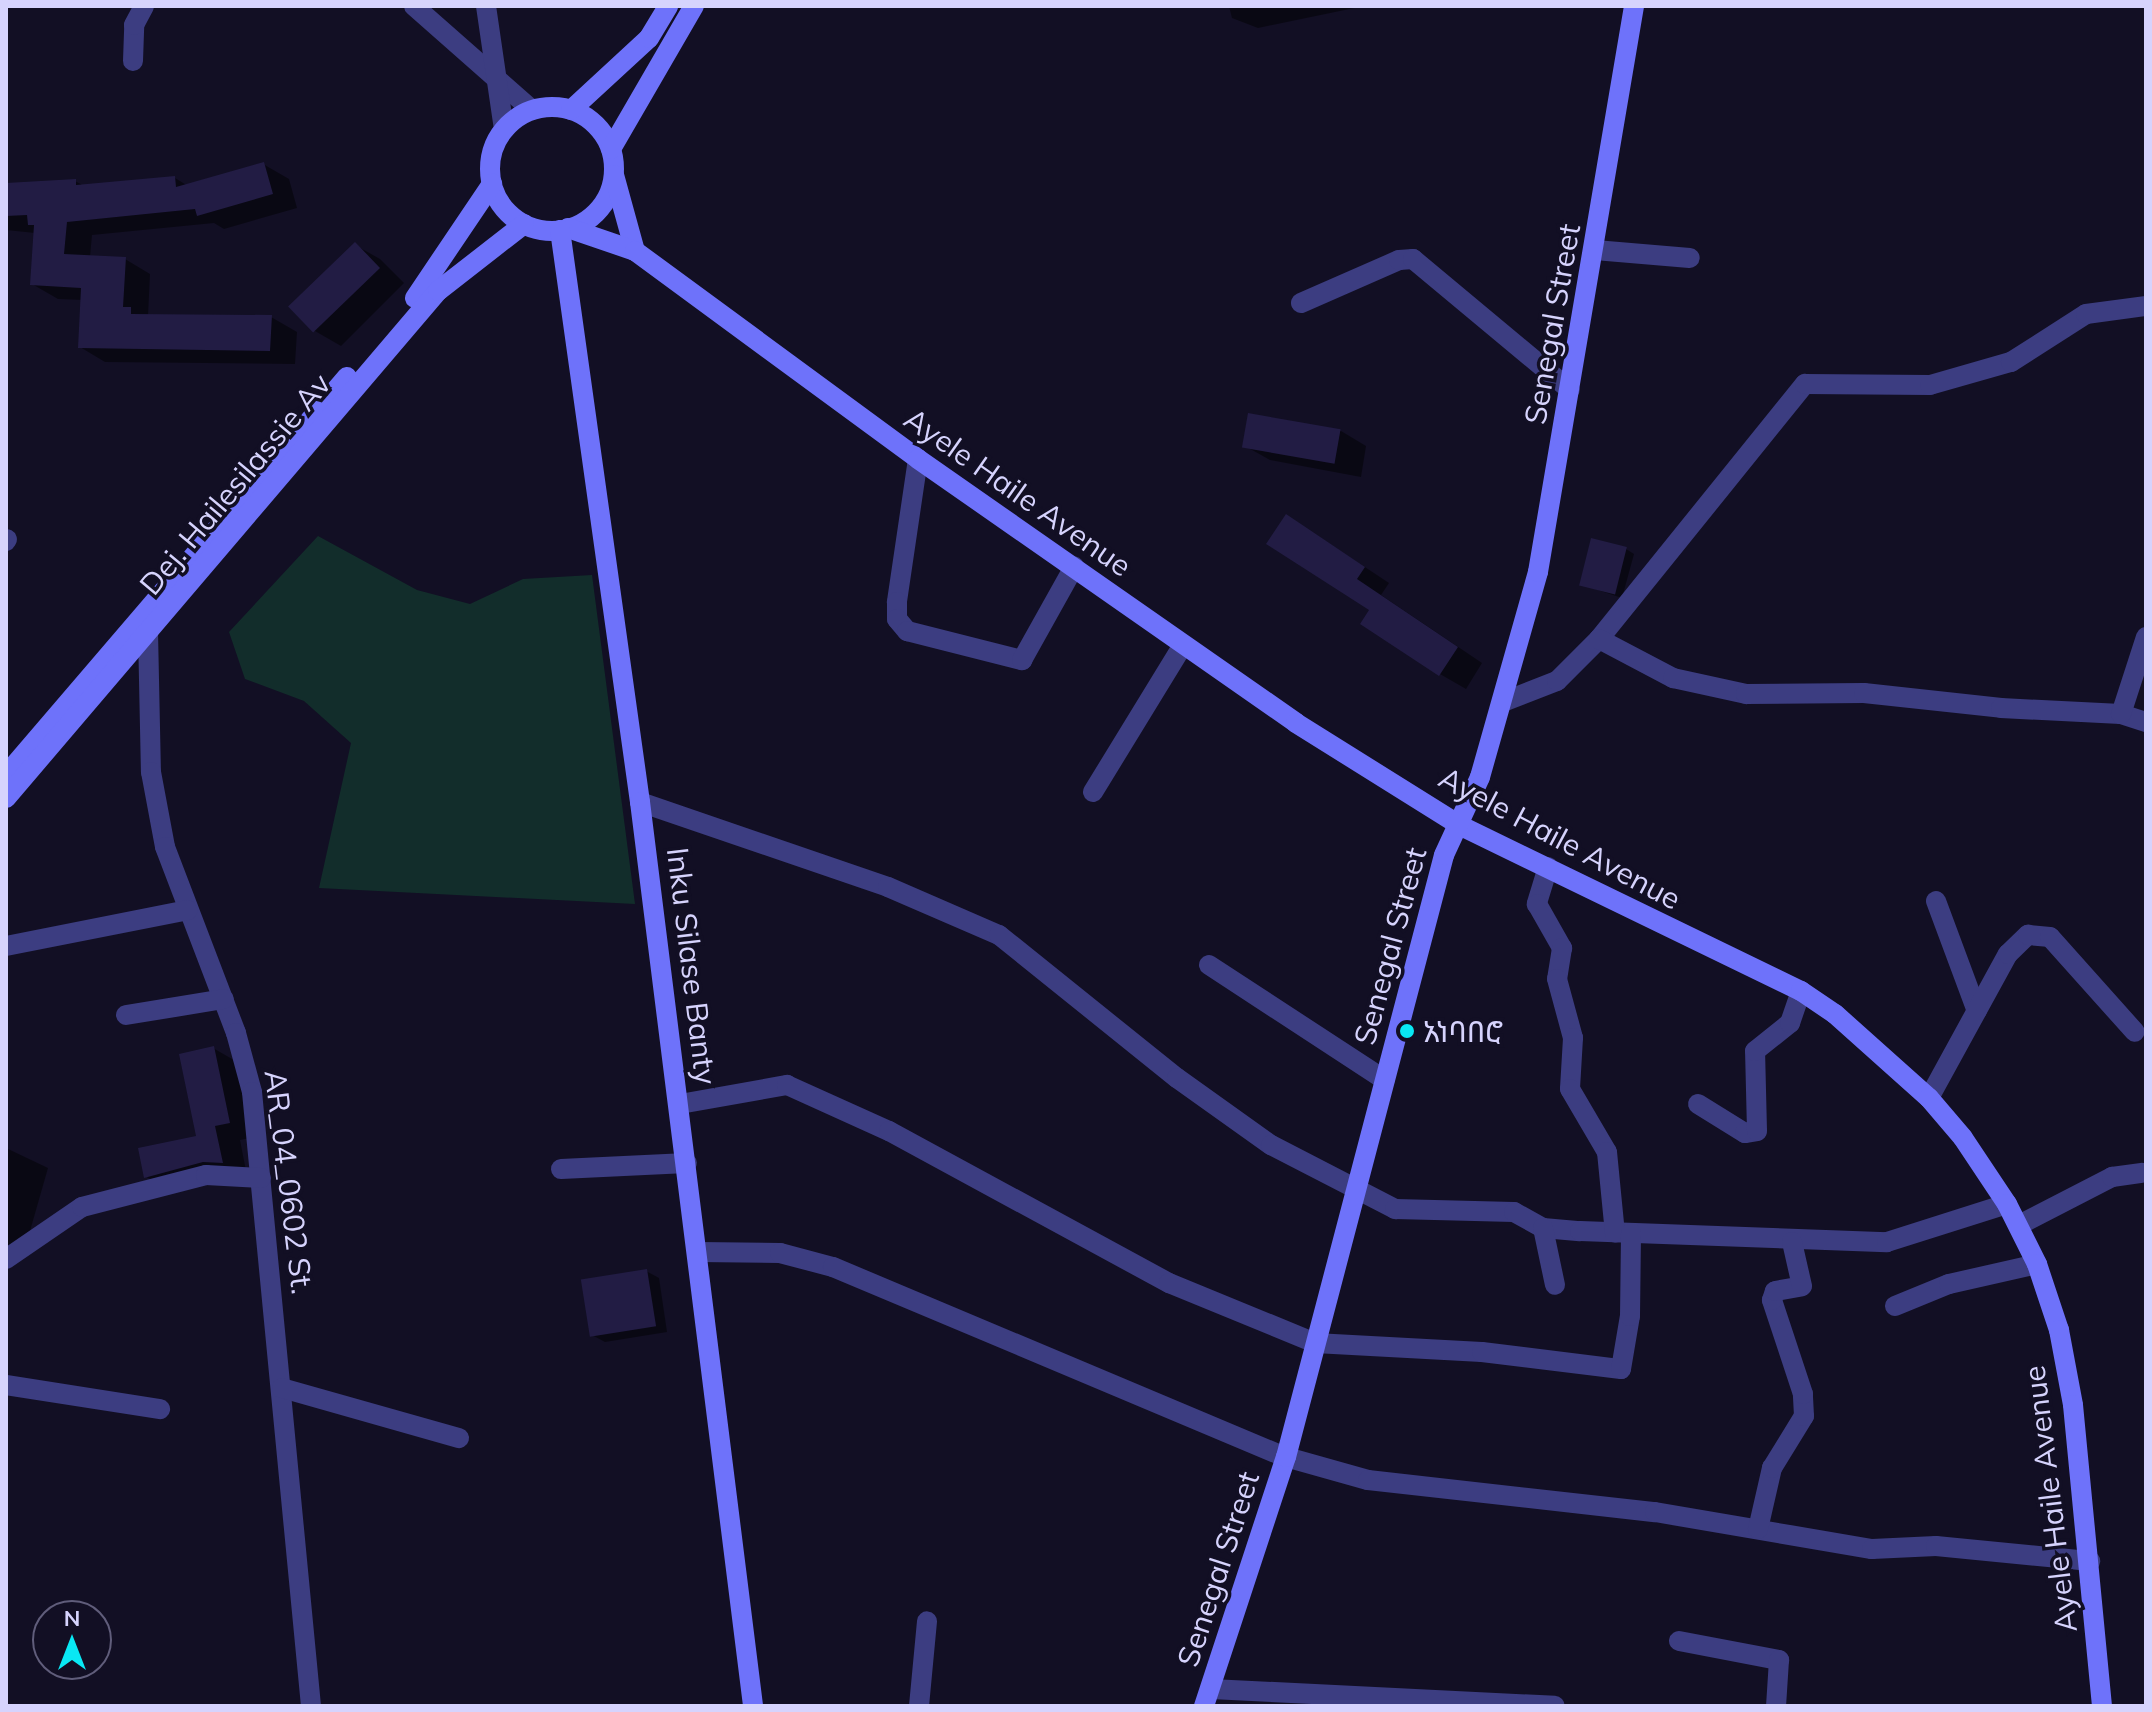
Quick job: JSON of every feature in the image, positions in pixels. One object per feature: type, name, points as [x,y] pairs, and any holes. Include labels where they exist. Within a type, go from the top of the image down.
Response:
[{"type":"main road","points":[[571,110],[649,38],[668,6]]},
{"type":"main road","points":[[611,149],[694,6]]},
{"type":"main road","name":"Senegal Street","points":[[1208,1697],[1286,1457],[1444,855],[1480,777],[1544,543],[1634,6]]},
{"type":"main road","points":[[504,130],[532,110],[571,110],[594,123],[611,149],[614,175],[635,251]]},
{"type":"main road","name":"Dej. Hailesilassie Av","points":[[9,764],[429,282],[492,184],[491,158],[504,130]]},
{"type":"main road","points":[[492,184],[504,208],[524,224],[563,231],[600,208],[614,175]]},
{"type":"main road","name":"Dej. Hailesilassie Av","points":[[6,798],[438,291],[524,224]]},
{"type":"main road","name":"Ayele Haile Avenue","points":[[563,231],[635,251],[918,459],[1183,645],[1459,825],[1801,991],[1835,1014],[1929,1098],[1963,1138],[2019,1225],[2037,1264],[2059,1330],[2073,1405],[2102,1706]]},
{"type":"main road","name":"Inku Silase Banty","points":[[563,231],[680,1104],[753,1706]]},
{"type":"street","points":[[133,61],[134,25],[144,6]]},
{"type":"street","points":[[414,6],[532,110]]},
{"type":"street","points":[[486,6],[493,76],[504,130]]},
{"type":"street","points":[[1595,250],[1690,258]]},
{"type":"street","points":[[1301,303],[1399,260],[1413,259],[1570,390]]},
{"type":"street","points":[[1503,702],[1557,681],[1599,639],[1805,384],[1930,385],[2011,362],[2086,314],[2146,306]]},
{"type":"street","points":[[918,459],[897,602],[897,619],[907,631],[1022,660],[1074,567]]},
{"type":"street","name":"AR_04_0602 St.","points":[[148,632],[151,772],[165,847],[224,999],[252,1092],[311,1706]]},
{"type":"street","points":[[2121,714],[2146,637]]},
{"type":"street","points":[[1599,639],[1673,678],[1746,694],[1864,693],[2001,708],[2121,714],[2146,722]]},
{"type":"street","points":[[1093,792],[1183,645]]},
{"type":"street","points":[[640,802],[888,887],[999,935],[1177,1078],[1271,1145],[1395,1209],[1514,1212],[1543,1228],[1792,1242],[1897,1241],[2007,1204]]},
{"type":"street","points":[[680,1104],[787,1085],[889,1131],[1157,1277],[1315,1343],[1482,1352],[1621,1369],[1625,1365],[1630,1316],[1623,1233],[1607,1152],[1570,1089],[1573,1038],[1557,979],[1562,948],[1537,904],[1548,867]]},
{"type":"street","points":[[1936,901],[1977,1011]]},
{"type":"street","points":[[6,946],[187,910]]},
{"type":"street","points":[[1929,1098],[2016,943],[2041,934],[2050,937],[2135,1032]]},
{"type":"street","points":[[1209,965],[1385,1080]]},
{"type":"street","points":[[1698,1104],[1745,1133],[1757,1131],[1755,1051],[1790,1023],[1801,991]]},
{"type":"street","points":[[126,1015],[224,999]]},
{"type":"street","points":[[561,1169],[687,1163]]},
{"type":"street","points":[[2019,1225],[2112,1177],[2142,1173]]},
{"type":"street","points":[[6,1259],[82,1207],[206,1175],[261,1178]]},
{"type":"street","points":[[1543,1228],[1555,1285]]},
{"type":"street","points":[[1758,1529],[1772,1468],[1804,1416],[1803,1394],[1772,1300],[1775,1291],[1802,1286],[1792,1242]]},
{"type":"street","points":[[698,1252],[780,1253],[833,1267],[1286,1457],[1368,1480],[1655,1512],[1872,1549],[1948,1547],[2090,1561]]},
{"type":"street","points":[[1895,1306],[1949,1284],[2037,1264]]},
{"type":"street","points":[[6,1385],[160,1409]]},
{"type":"street","points":[[282,1388],[459,1438]]},
{"type":"street","points":[[919,1706],[927,1621]]},
{"type":"street","points":[[1679,1641],[1779,1660],[1776,1706]]},
{"type":"street","points":[[1208,1697],[1555,1706]]},
{"type":"green space","points":[[318,536],[417,590],[470,604],[523,579],[592,575],[635,904],[319,888],[351,743],[304,701],[245,679],[229,632]]},
{"type":"building","points":[[264,162],[273,194],[197,216],[195,209],[67,222],[64,254],[126,257],[123,307],[131,307],[131,314],[272,315],[270,351],[78,348],[81,288],[30,285],[34,225],[28,225],[27,215],[6,216],[6,183],[76,179],[76,185],[175,176],[176,187]]},
{"type":"building","points":[[355,242],[380,268],[313,332],[288,307]]},
{"type":"building","points":[[1248,413],[1341,429],[1334,464],[1242,447]]},
{"type":"building","points":[[1286,514],[1365,567],[1357,579],[1458,647],[1439,676],[1360,624],[1369,610],[1266,544]]},
{"type":"building","points":[[1591,538],[1627,547],[1615,594],[1579,586]]},
{"type":"building","points":[[214,1046],[230,1123],[215,1126],[223,1163],[203,1162],[144,1178],[138,1148],[196,1136],[179,1054]]},
{"type":"building","points":[[647,1269],[656,1326],[590,1337],[581,1279]]},
{"type":"place","name":"አነባበሮ","points":[[1407,1031]]}]
